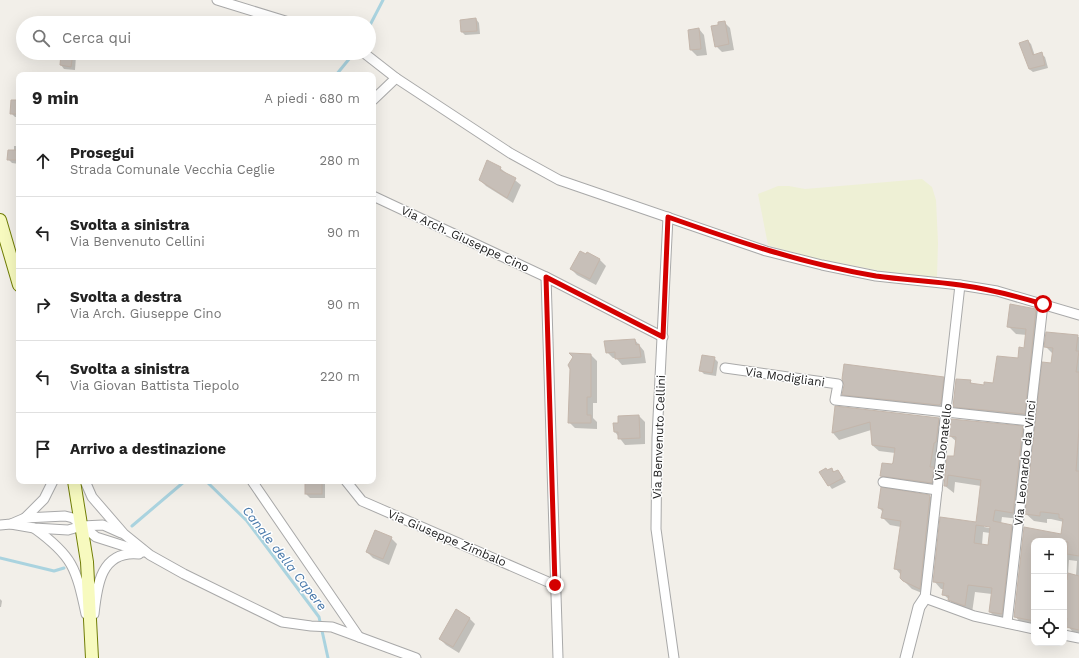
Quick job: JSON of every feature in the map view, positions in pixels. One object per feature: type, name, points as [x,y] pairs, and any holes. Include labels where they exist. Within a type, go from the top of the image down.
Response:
[{"type":"main road","points":[[0,220],[16,275]]},
{"type":"main road","points":[[75,484],[87,562],[92,658]]},
{"type":"street","points":[[217,0],[269,16]]},
{"type":"street","points":[[373,60],[396,78],[510,153],[559,180],[766,251],[822,265],[876,276],[960,285],[997,291],[1079,315]]},
{"type":"street","points":[[376,97],[396,78]]},
{"type":"street","name":"Via Arch. Giuseppe Cino","points":[[376,197],[546,277],[663,337]]},
{"type":"street","name":"Via Benvenuto Cellini","points":[[668,217],[658,438],[656,529],[673,657]]},
{"type":"street","points":[[546,277],[558,658]]},
{"type":"street","name":"Via Donatello","points":[[926,598],[960,285]]},
{"type":"street","name":"Via Leonardo da Vinci","points":[[1007,623],[1043,304]]},
{"type":"street","name":"Via Modigliani","points":[[725,368],[838,384],[835,400],[946,411]]},
{"type":"street","points":[[946,411],[1030,421]]},
{"type":"street","points":[[883,482],[937,490]]},
{"type":"street","points":[[25,518],[44,499],[52,484]]},
{"type":"street","points":[[86,484],[92,498],[124,534],[150,555],[184,574],[282,622],[332,627],[416,658]]},
{"type":"street","points":[[254,484],[359,637]]},
{"type":"street","name":"Via Giuseppe Zimbalo","points":[[348,484],[362,501],[555,585]]},
{"type":"street","points":[[11,524],[25,518],[65,516],[74,518],[96,537],[150,555]]},
{"type":"street","points":[[0,525],[11,524],[34,528],[68,530],[82,526],[104,525],[124,534]]},
{"type":"street","points":[[34,528],[52,541],[68,559],[78,576],[91,640]]},
{"type":"street","points":[[91,640],[97,588],[102,572],[114,558],[130,553],[150,555]]},
{"type":"street","points":[[906,658],[919,607],[926,598],[974,616],[1031,627]]},
{"type":"street","points":[[1067,636],[1079,638]]},
{"type":"green space","points":[[922,179],[932,187],[936,200],[938,243],[937,277],[897,274],[809,257],[768,245],[758,194],[778,186],[789,186],[805,189]]},
{"type":"building","points":[[476,18],[477,31],[461,32],[460,20]]},
{"type":"building","points":[[725,21],[729,44],[715,47],[711,26],[718,25],[718,22]]},
{"type":"building","points":[[699,28],[701,49],[690,50],[688,30]]},
{"type":"building","points":[[1028,40],[1033,55],[1042,52],[1045,65],[1029,69],[1019,43]]},
{"type":"building","points":[[60,60],[72,60],[71,67],[60,65]]},
{"type":"building","points":[[11,100],[16,100],[16,114],[10,114]]},
{"type":"building","points":[[8,150],[16,150],[16,160],[7,160]]},
{"type":"building","points":[[487,160],[501,167],[500,170],[516,178],[507,198],[479,180]]},
{"type":"building","points":[[580,251],[586,254],[587,252],[600,259],[590,279],[570,269]]},
{"type":"building","points":[[1010,304],[1036,309],[1025,414],[953,407],[956,379],[971,380],[970,383],[984,385],[984,382],[993,383],[997,356],[1018,358],[1019,347],[1024,348],[1026,329],[1007,327]]},
{"type":"building","points":[[1046,332],[1078,335],[1076,351],[1079,351],[1076,372],[1079,372],[1079,429],[1076,471],[1079,471],[1079,556],[1067,554],[1067,538],[1031,538],[1031,620],[1014,617],[1024,527],[1061,534],[1063,519],[1059,518],[1059,514],[1040,512],[1040,516],[1025,514],[1042,362],[1051,363],[1053,348],[1044,347]]},
{"type":"building","points":[[635,339],[636,345],[639,344],[641,357],[615,359],[615,352],[606,353],[604,341]]},
{"type":"building","points":[[569,353],[591,354],[591,397],[587,397],[587,415],[591,415],[591,423],[568,423],[570,369],[568,365],[573,357]]},
{"type":"building","points":[[702,355],[715,357],[712,373],[699,371]]},
{"type":"building","points":[[844,364],[944,377],[941,403],[939,405],[842,395],[844,385],[842,379]]},
{"type":"building","points":[[835,406],[939,418],[936,442],[934,443],[930,467],[934,467],[932,483],[880,476],[882,463],[893,463],[895,448],[872,445],[870,422],[832,433]]},
{"type":"building","points":[[639,415],[640,438],[618,439],[618,432],[614,432],[613,423],[618,423],[618,416]]},
{"type":"building","points":[[951,419],[1023,426],[1013,513],[995,510],[993,521],[1012,525],[1002,614],[989,612],[992,588],[968,585],[965,606],[948,600],[949,596],[942,595],[944,583],[933,582],[940,517],[976,522],[981,480],[948,475],[947,486],[944,486],[947,456],[954,456],[956,437],[949,436]],"holes":[[[976,525],[990,527],[988,545],[974,543]]]},
{"type":"building","points":[[826,468],[827,470],[832,468],[833,472],[838,470],[843,478],[828,486],[819,472]]},
{"type":"building","points":[[305,484],[322,484],[322,494],[305,494]]},
{"type":"building","points":[[881,487],[930,495],[920,589],[903,581],[900,578],[901,570],[894,569],[901,521],[881,518],[883,509],[878,508]]},
{"type":"building","points":[[375,530],[392,537],[383,559],[366,552]]},
{"type":"building","points":[[1068,573],[1079,576],[1079,630],[1067,627]]},
{"type":"building","points":[[456,609],[470,618],[453,647],[439,639]]},
{"type":"waterway","points":[[375,16],[383,0]]},
{"type":"waterway","points":[[338,72],[348,60]]},
{"type":"waterway","points":[[132,526],[181,484]]},
{"type":"waterway","name":"Canale della Capere","points":[[209,484],[247,521],[319,617],[328,658]]},
{"type":"waterway","points":[[0,558],[54,571],[64,568]]},
{"type":"route","points":[[555,585],[546,277],[663,337],[668,217],[766,251],[822,265],[876,276],[960,285],[997,291],[1043,304]]}]
